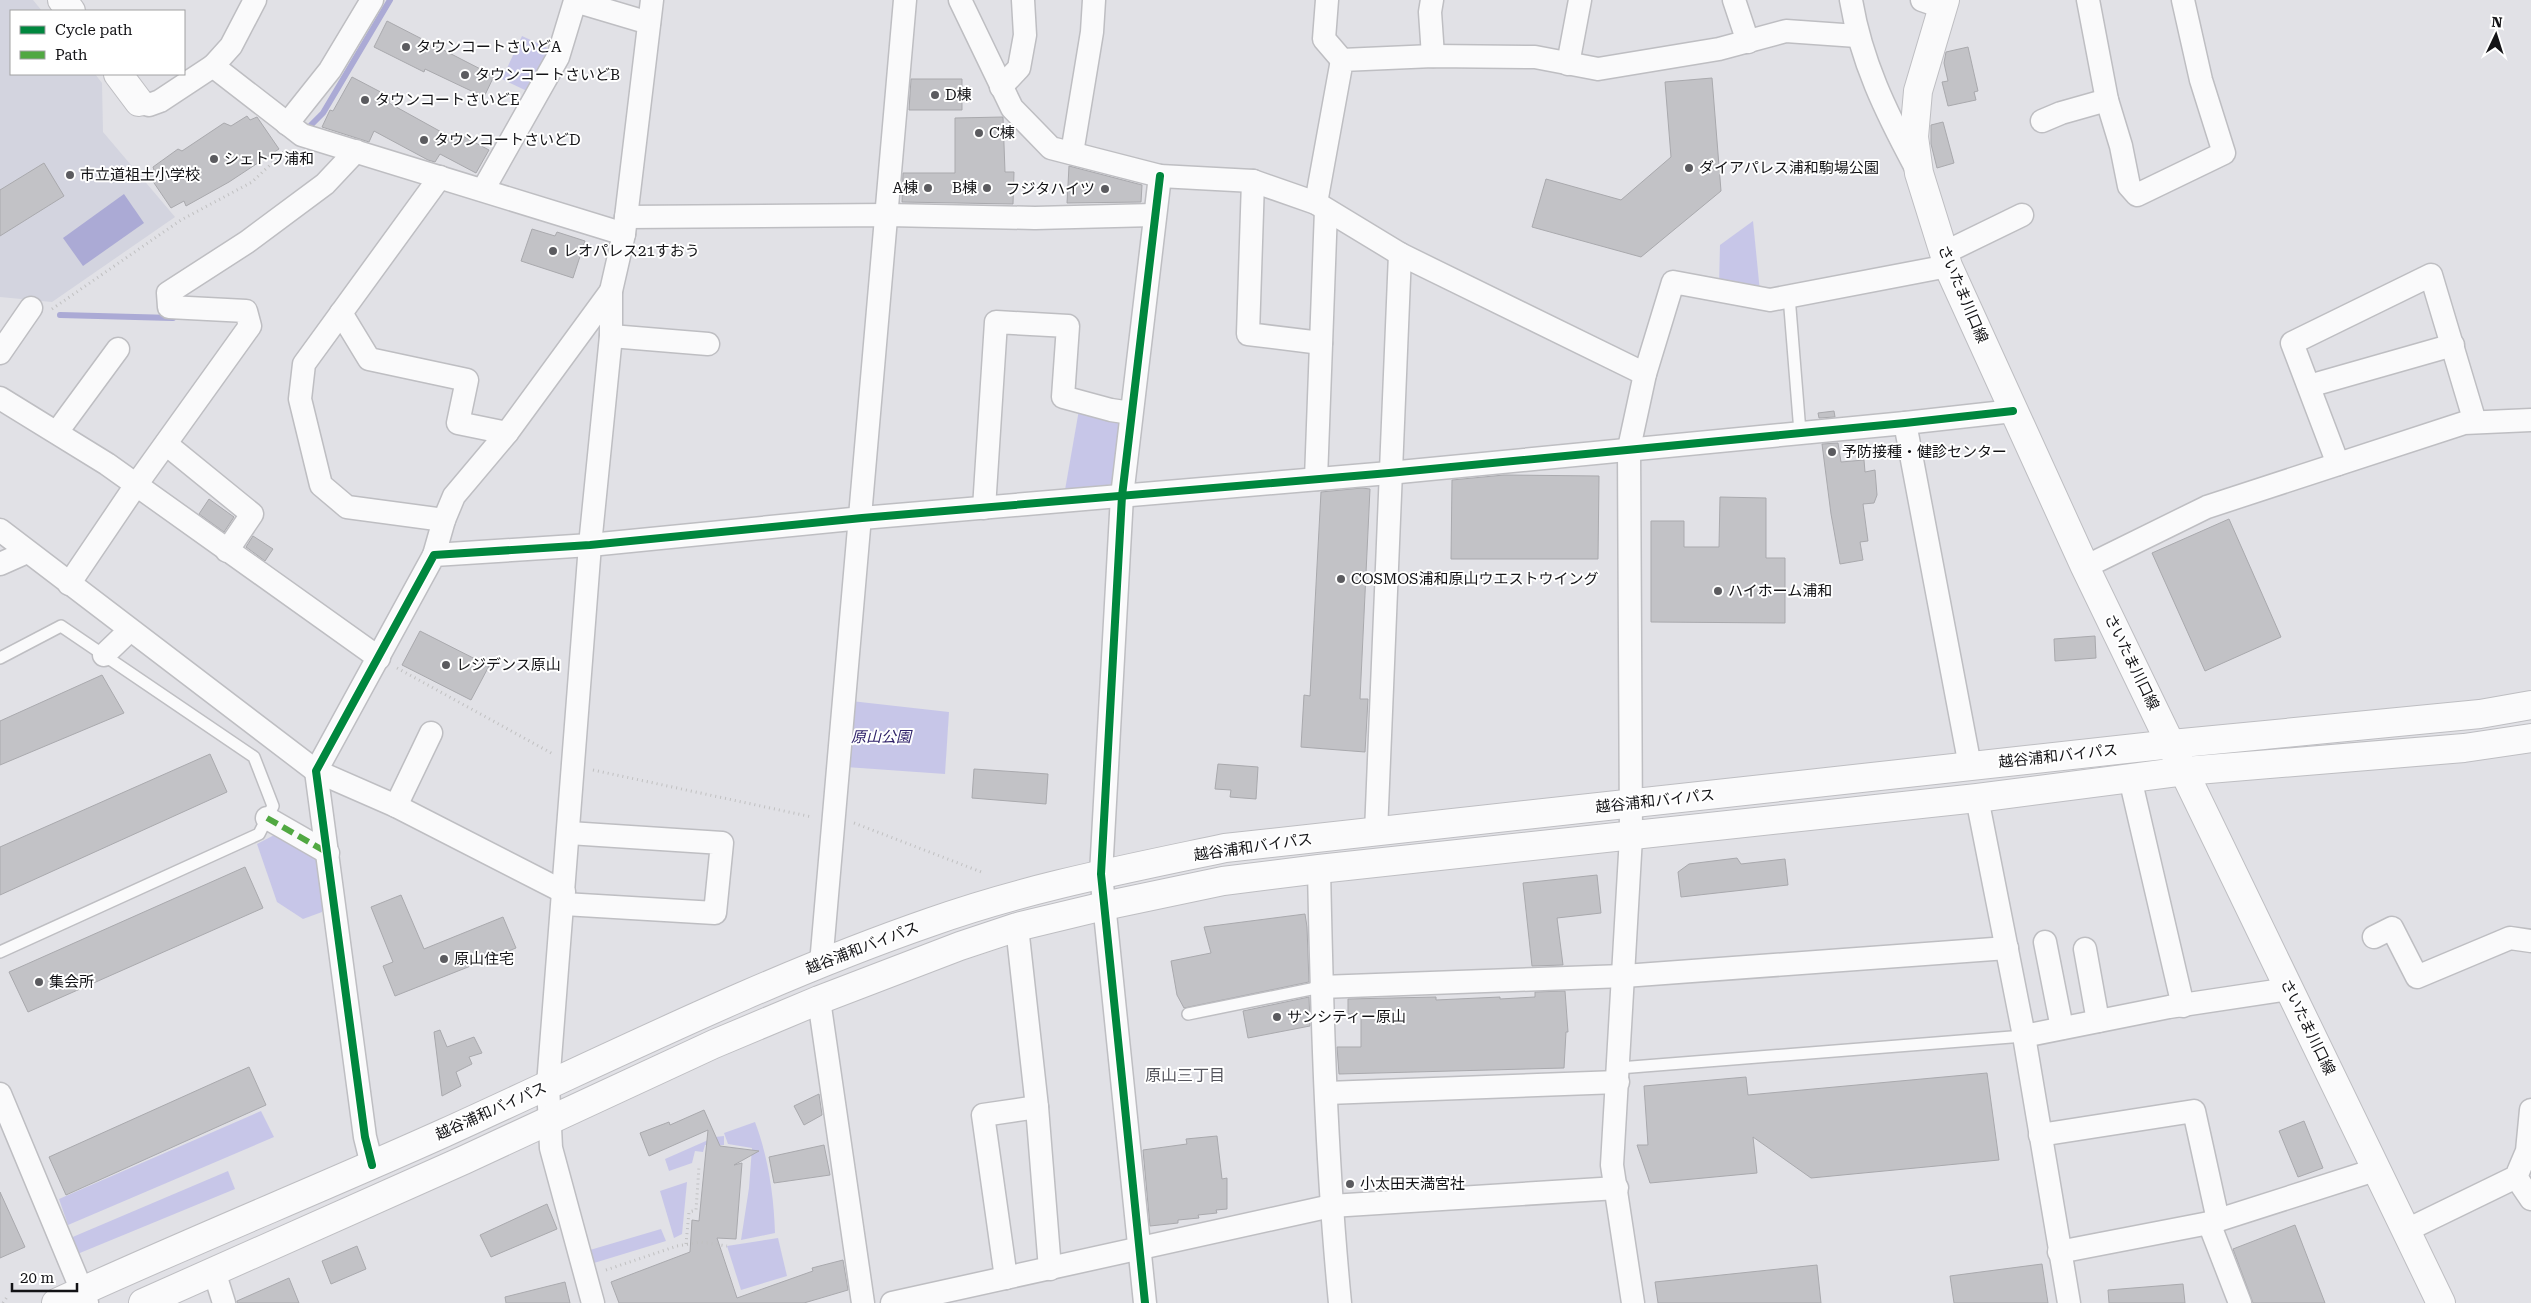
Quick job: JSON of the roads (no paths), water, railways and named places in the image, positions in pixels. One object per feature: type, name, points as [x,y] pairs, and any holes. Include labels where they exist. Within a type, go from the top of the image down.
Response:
[{"type":"main road","points":[[62,0],[70,10]]},
{"type":"main road","name":"さいたま川口線","points":[[1936,2],[1915,106],[1914,137],[1919,173],[1946,260],[2013,411],[2086,567],[2441,1303]]},
{"type":"main road","points":[[119,75],[139,102]]},
{"type":"main road","name":"越谷浦和バイパス","points":[[56,1303],[85,1297],[694,1017],[821,964],[930,922],[1009,897],[1101,874],[1225,848],[2172,744],[2480,714],[2531,705]]},
{"type":"main road","name":"越谷浦和バイパス","points":[[142,1303],[714,1044],[819,1000],[960,946],[1017,927],[1104,906],[1223,881],[1319,869],[1632,837],[1976,798],[2185,771],[2464,748],[2531,738]]},
{"type":"street","points":[[139,102],[149,105],[160,101],[213,66],[231,46],[255,0]]},
{"type":"street","points":[[295,129],[372,0]]},
{"type":"street","points":[[483,190],[558,57],[574,0],[649,23]]},
{"type":"street","points":[[593,1303],[551,1148],[548,1085],[590,545],[611,336],[611,291],[625,226],[652,0]]},
{"type":"street","points":[[821,964],[862,518],[905,0]]},
{"type":"street","points":[[960,0],[1012,108],[1050,148],[1160,176],[1253,181],[1321,206],[1400,254],[1645,374]]},
{"type":"street","points":[[1001,86],[1018,68],[1025,35],[1023,0]]},
{"type":"street","points":[[1072,153],[1092,32],[1094,0]]},
{"type":"street","points":[[1316,479],[1321,343],[1321,206],[1342,60],[1324,39],[1326,0]]},
{"type":"street","points":[[1432,0],[1430,12],[1433,56]]},
{"type":"street","points":[[1568,64],[1580,0]]},
{"type":"street","points":[[1734,0],[1748,42]]},
{"type":"street","points":[[1851,0],[1857,36],[1884,109],[1919,173]]},
{"type":"street","points":[[2088,0],[2107,100],[2121,146],[2129,186],[2137,195],[2224,153],[2202,80],[2184,0]]},
{"type":"street","points":[[1342,60],[1433,56],[1535,58],[1598,69],[1719,49],[1786,31],[1857,36]]},
{"type":"street","points":[[213,66],[295,129],[356,151],[483,190],[625,226],[888,215],[1035,218],[1154,215]]},
{"type":"street","points":[[2042,121],[2061,113],[2107,100]]},
{"type":"street","points":[[69,584],[136,485],[250,326],[246,311],[169,307],[168,293],[247,242],[317,190],[356,151]]},
{"type":"street","points":[[1145,1303],[1101,874],[1122,496],[1160,176]]},
{"type":"street","points":[[440,177],[304,364],[300,399],[321,485],[347,507],[444,520]]},
{"type":"street","points":[[1253,181],[1248,334],[1321,343]]},
{"type":"street","points":[[1633,1303],[1612,1165],[1619,1075],[1632,837],[1629,448],[1645,374],[1673,282],[1770,300],[1946,260],[2022,215]]},
{"type":"street","points":[[1376,832],[1389,473],[1400,254]]},
{"type":"street","points":[[2338,464],[2292,343],[2431,275],[2475,422]]},
{"type":"street","points":[[372,1165],[365,1137],[316,771],[434,555],[444,520],[454,496],[507,433],[611,291]]},
{"type":"street","points":[[0,353],[30,308]]},
{"type":"street","points":[[340,313],[369,359],[467,380],[458,423],[507,433]]},
{"type":"street","points":[[984,508],[996,322],[1068,326],[1063,397],[1131,413]]},
{"type":"street","points":[[611,336],[708,344]]},
{"type":"street","points":[[2309,386],[2453,345]]},
{"type":"street","points":[[57,432],[118,349]]},
{"type":"street","points":[[0,398],[57,432],[136,485],[379,658]]},
{"type":"street","points":[[434,555],[590,545],[862,518],[1389,473],[1629,448],[1905,424],[2013,411]]},
{"type":"street","points":[[2086,567],[2207,507],[2464,423],[2531,420]]},
{"type":"street","points":[[1905,424],[1970,766]]},
{"type":"street","points":[[166,444],[252,514],[227,551]]},
{"type":"street","points":[[0,530],[129,631],[316,771],[396,806],[564,898],[716,913],[722,842],[569,833]]},
{"type":"street","points":[[0,564],[27,552]]},
{"type":"street","points":[[104,655],[129,631]]},
{"type":"street","points":[[396,806],[431,733]]},
{"type":"street","points":[[2130,778],[2183,1006]]},
{"type":"street","points":[[1976,798],[2024,1036],[2069,1303]]},
{"type":"street","points":[[267,818],[328,853]]},
{"type":"street","points":[[1319,869],[1321,987],[1331,1206],[1340,1303]]},
{"type":"street","points":[[1017,927],[1037,1107],[1050,1269]]},
{"type":"street","points":[[2374,937],[2392,928],[2417,977],[2510,938],[2531,941]]},
{"type":"street","points":[[2045,942],[2062,1028]]},
{"type":"street","points":[[1321,987],[1624,976],[2007,948]]},
{"type":"street","points":[[2085,949],[2098,1021]]},
{"type":"street","points":[[2024,1036],[2098,1021],[2289,988]]},
{"type":"street","points":[[819,1000],[863,1303]]},
{"type":"street","points":[[1327,1093],[1619,1075]]},
{"type":"street","points":[[0,1094],[85,1297]]},
{"type":"street","points":[[1006,1278],[983,1115],[1037,1107]]},
{"type":"street","points":[[2407,1230],[2516,1177],[2529,1150],[2531,1110]]},
{"type":"street","points":[[2040,1135],[2194,1111],[2213,1222],[2240,1303]]},
{"type":"street","points":[[2059,1252],[2213,1222],[2378,1169]]},
{"type":"street","points":[[2516,1177],[2531,1199]]},
{"type":"street","points":[[892,1303],[1139,1250],[1331,1206],[1617,1188]]},
{"type":"street","points":[[214,1271],[224,1303]]},
{"type":"lane","points":[[1789,296],[1800,432]]},
{"type":"lane","points":[[0,658],[61,626],[254,757],[273,806],[259,834],[0,952]]},
{"type":"lane","points":[[1188,1014],[1321,987]]},
{"type":"lane","points":[[1619,1075],[2024,1036]]},
{"type":"waterway","points":[[311,125],[323,113],[390,0]]},
{"type":"waterway","points":[[60,315],[173,318]]},
{"type":"place","name":"タウンコートさいどA","points":[[406,47]]},
{"type":"place","name":"タウンコートさいどB","points":[[465,75]]},
{"type":"place","name":"D棟","points":[[935,95]]},
{"type":"place","name":"タウンコートさいどE","points":[[365,100]]},
{"type":"place","name":"C棟","points":[[979,133]]},
{"type":"place","name":"タウンコートさいどD","points":[[424,140]]},
{"type":"place","name":"シェトワ浦和","points":[[214,159]]},
{"type":"place","name":"ダイアパレス浦和駒場公園","points":[[1689,168]]},
{"type":"place","name":"市立道祖土小学校","points":[[70,175]]},
{"type":"place","name":"A棟","points":[[928,188]]},
{"type":"place","name":"B棟","points":[[987,188]]},
{"type":"place","name":"フジタハイツ","points":[[1105,189]]},
{"type":"place","name":"レオパレス21すおう","points":[[553,251]]},
{"type":"place","name":"予防接種・健診センター","points":[[1832,452]]},
{"type":"place","name":"COSMOS浦和原山ウエストウイング","points":[[1341,579]]},
{"type":"place","name":"ハイホーム浦和","points":[[1718,591]]},
{"type":"place","name":"レジデンス原山","points":[[446,665]]},
{"type":"place","name":"原山住宅","points":[[444,959]]},
{"type":"place","name":"集会所","points":[[39,982]]},
{"type":"place","name":"サンシティー原山","points":[[1277,1017]]},
{"type":"place","name":"小太田天満宮社","points":[[1350,1184]]},
{"type":"district","name":"原山三丁目","points":[[1185,1075]]},
{"type":"park label","name":"原山公園","points":[[881,737]]}]
